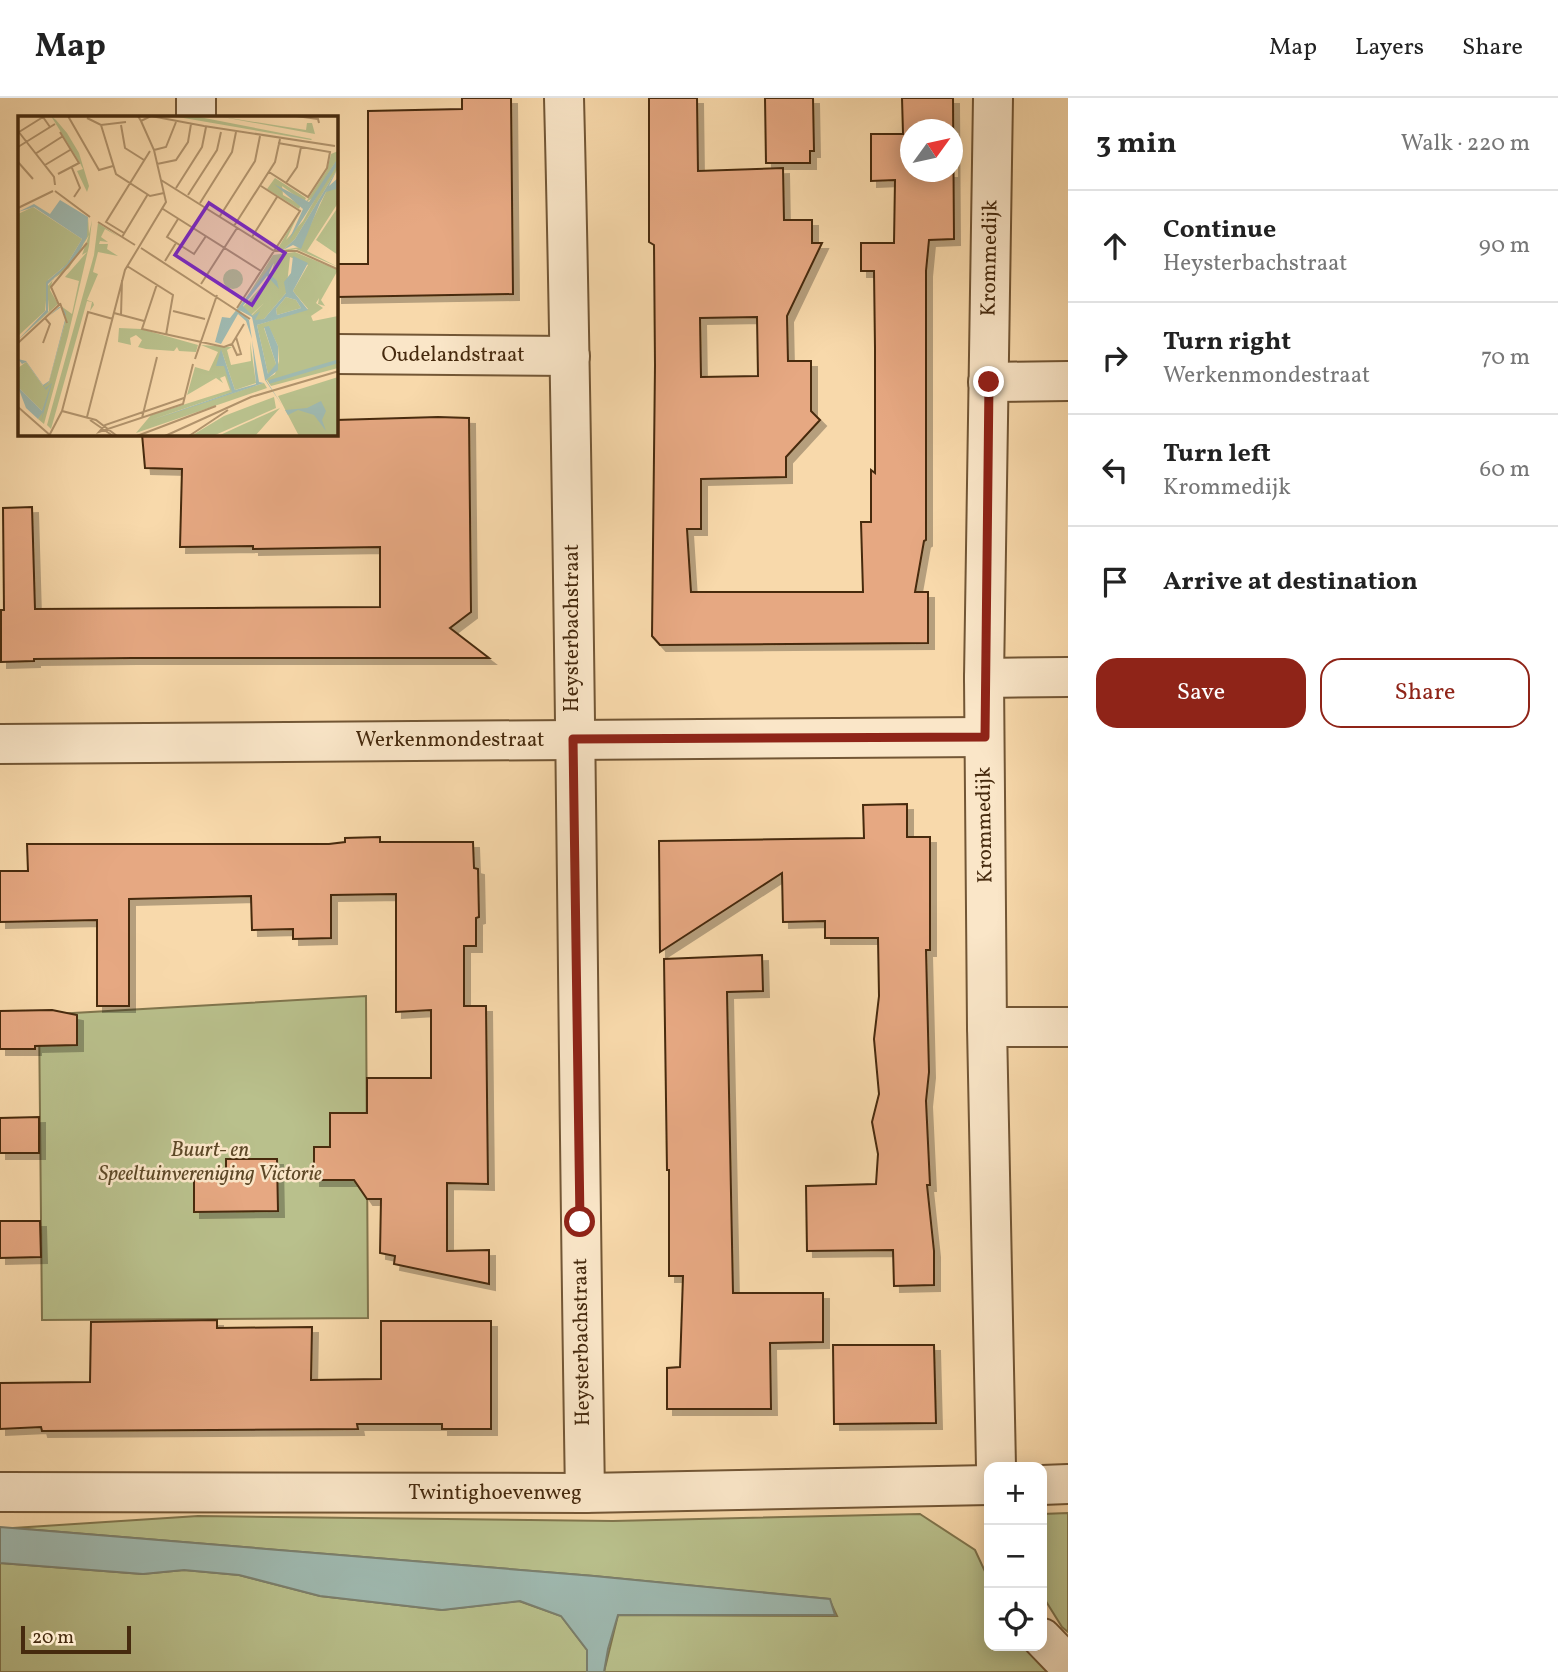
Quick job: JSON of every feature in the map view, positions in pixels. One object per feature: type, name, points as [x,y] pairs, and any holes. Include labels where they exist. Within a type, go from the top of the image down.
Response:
[{"type":"street","points":[[196,98],[196,116]]},
{"type":"street","name":"Heysterbachstraat","points":[[564,98],[570,356],[584,1493]]},
{"type":"street","name":"Krommedijk","points":[[993,98],[984,678],[987,1027],[996,1462]]},
{"type":"street","name":"Oudelandstraat","points":[[338,354],[570,356]]},
{"type":"street","points":[[989,382],[1068,381]]},
{"type":"street","points":[[984,678],[1068,677]]},
{"type":"street","name":"Werkenmondestraat","points":[[0,744],[985,737]]},
{"type":"street","points":[[987,1027],[1068,1027]]},
{"type":"street","points":[[1047,1485],[1068,1484]]},
{"type":"street","name":"Twintighoevenweg","points":[[0,1492],[584,1493],[984,1485]]},
{"type":"street","points":[[1047,1643],[1068,1665]]},
{"type":"green space","name":"Buurt- en Speeltuinvereniging Victorie","points":[[366,996],[368,1318],[42,1320],[39,1015]]},
{"type":"green space","points":[[1068,1513],[1068,1632],[1047,1603],[1047,1514]]},
{"type":"green space","points":[[920,1514],[975,1550],[984,1569],[984,1651],[1029,1651],[1049,1672],[604,1672],[618,1615],[837,1616],[829,1599],[594,1576],[13,1528],[198,1516],[613,1521]]},
{"type":"green space","points":[[0,1563],[142,1574],[184,1570],[239,1575],[320,1596],[442,1610],[519,1601],[561,1616],[587,1650],[587,1672],[0,1672]]},
{"type":"water","points":[[0,1527],[594,1576],[830,1599],[835,1615],[618,1615],[604,1672],[587,1672],[587,1650],[561,1616],[520,1601],[442,1610],[320,1596],[239,1575],[184,1570],[143,1574],[0,1563]]},
{"type":"building","points":[[462,98],[511,98],[513,294],[338,297],[338,264],[368,264],[368,111],[462,109]]},
{"type":"building","points":[[649,98],[697,98],[698,171],[783,168],[784,220],[812,220],[812,243],[822,243],[787,316],[788,361],[811,361],[811,411],[820,420],[786,457],[786,477],[701,479],[701,529],[687,529],[691,592],[863,592],[861,522],[871,522],[871,470],[875,473],[875,348],[874,271],[861,271],[861,243],[894,243],[895,180],[871,181],[871,134],[900,134],[900,182],[954,182],[954,239],[929,240],[926,271],[926,540],[915,592],[928,592],[928,643],[660,645],[652,636],[654,245],[649,242]],"holes":[[[757,317],[758,376],[701,377],[700,318]]]},
{"type":"building","points":[[765,98],[813,98],[814,151],[810,151],[810,163],[766,163]]},
{"type":"building","points":[[902,98],[953,98],[953,119],[903,119]]},
{"type":"building","points":[[469,418],[471,612],[450,628],[489,658],[132,658],[1,662],[1,610],[4,610],[3,508],[32,507],[35,609],[380,607],[380,547],[180,547],[182,469],[145,468],[142,436],[338,436],[338,420]]},
{"type":"building","points":[[907,804],[907,837],[930,837],[930,950],[926,950],[929,1072],[926,1101],[930,1185],[927,1185],[934,1251],[934,1285],[894,1286],[893,1250],[807,1251],[806,1186],[876,1184],[878,1154],[872,1122],[879,1094],[874,1039],[879,996],[878,938],[825,938],[825,921],[783,922],[782,873],[660,952],[659,841],[864,838],[863,805]]},
{"type":"building","points":[[380,837],[380,842],[473,842],[474,868],[478,869],[479,917],[476,918],[476,946],[464,946],[464,1006],[486,1006],[488,1184],[447,1183],[447,1251],[489,1250],[489,1284],[394,1264],[395,1256],[380,1253],[381,1199],[367,1199],[354,1180],[314,1180],[314,1147],[330,1147],[330,1113],[367,1113],[367,1078],[431,1078],[431,1010],[396,1012],[396,894],[331,895],[331,938],[293,939],[293,929],[252,930],[251,896],[129,899],[129,1006],[97,1006],[97,920],[0,922],[0,871],[28,871],[27,844],[329,844],[345,842],[345,838]]},
{"type":"building","points":[[762,955],[763,991],[727,992],[733,1293],[823,1293],[823,1342],[770,1343],[771,1409],[667,1409],[667,1368],[680,1367],[683,1276],[669,1276],[664,959]]},
{"type":"building","points":[[52,1010],[77,1015],[77,1045],[0,1049],[0,1011]]},
{"type":"building","points":[[39,1117],[39,1153],[0,1153],[0,1118]]},
{"type":"building","points":[[226,1159],[277,1159],[278,1211],[194,1212],[194,1177],[226,1177]]},
{"type":"building","points":[[0,1221],[40,1221],[41,1257],[0,1258]]},
{"type":"building","points":[[217,1320],[217,1328],[312,1327],[311,1380],[381,1379],[381,1321],[491,1321],[491,1429],[442,1429],[442,1424],[357,1424],[358,1429],[0,1429],[0,1383],[90,1382],[91,1322]]},
{"type":"building","points":[[833,1345],[934,1345],[936,1423],[834,1424]]},
{"type":"route","points":[[580,1222],[573,739],[985,737],[989,382]]}]
